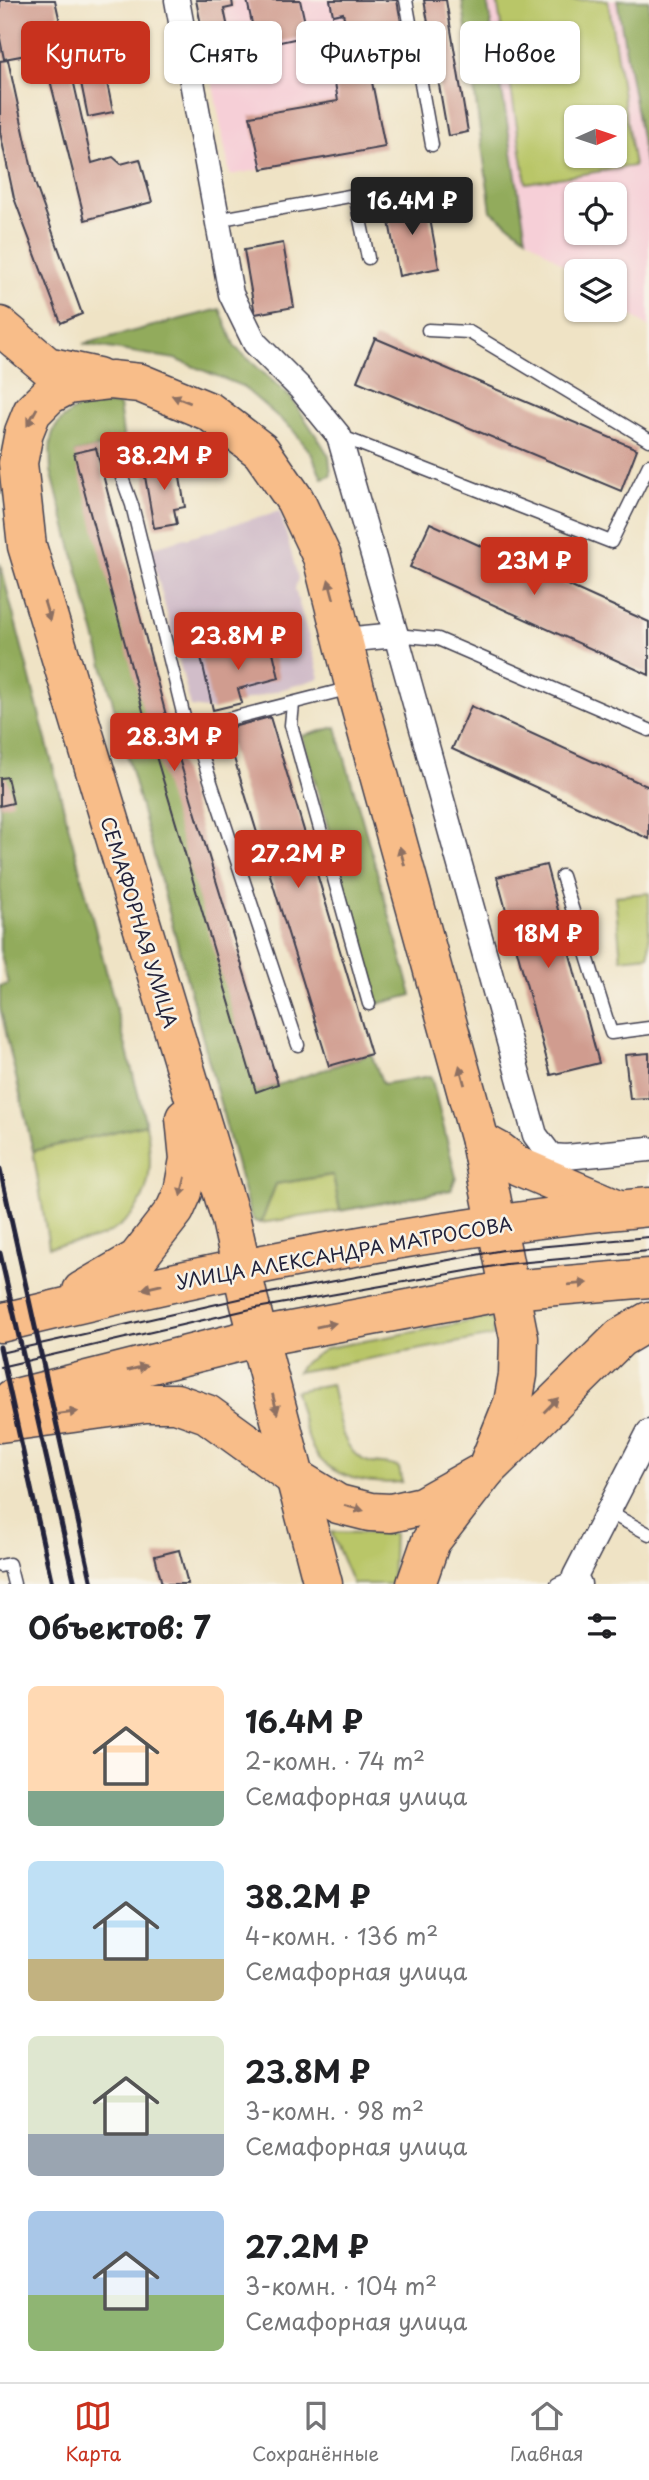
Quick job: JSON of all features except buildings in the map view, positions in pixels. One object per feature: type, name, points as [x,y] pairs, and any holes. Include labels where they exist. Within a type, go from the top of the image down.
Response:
[{"type":"highway","points":[[0,326],[47,366],[111,380]]},
{"type":"highway","name":"СЕМАФОРНАЯ УЛИЦА","points":[[323,1584],[231,1220],[27,546],[18,463],[24,432],[32,412],[49,395],[68,385],[111,380],[140,383],[210,412],[261,451],[295,500],[322,557],[355,688],[480,1141],[519,1338],[518,1375],[513,1403],[486,1470],[431,1541],[416,1584]]},
{"type":"highway","points":[[8,1319],[79,1293],[137,1259],[175,1210],[183,1192],[189,1159],[177,1047]]},
{"type":"highway","points":[[480,1141],[519,1166],[634,1208]]},
{"type":"highway","name":"УЛИЦА АЛЕКСАНДРА МАТРОСОВА","points":[[8,1319],[242,1266],[496,1223],[634,1208]]},
{"type":"highway","points":[[0,1403],[259,1337],[510,1290],[649,1278]]},
{"type":"highway","points":[[0,1423],[126,1405],[176,1403],[207,1414],[294,1477],[338,1504],[370,1512],[391,1513],[422,1506],[486,1470],[620,1338],[649,1321]]},
{"type":"street","points":[[177,0],[231,294],[255,343],[300,388],[339,436],[536,1135],[551,1156],[558,1157],[649,1149]]},
{"type":"street","points":[[344,640],[396,635]]},
{"type":"street","points":[[570,1581],[649,1432]]},
{"type":"lane","points":[[406,0],[432,145]]},
{"type":"lane","points":[[216,220],[355,195],[368,258]]},
{"type":"lane","points":[[428,330],[469,332],[649,440]]},
{"type":"lane","points":[[339,436],[611,542],[649,465]]},
{"type":"lane","points":[[117,464],[132,505],[184,717],[193,728],[298,1045]]},
{"type":"lane","points":[[396,635],[438,639],[649,730]]},
{"type":"lane","points":[[193,728],[355,688]]},
{"type":"lane","points":[[293,704],[291,725],[369,1004]]},
{"type":"lane","points":[[562,876],[611,1033],[649,1028]]},
{"type":"lane","points":[[608,1512],[649,1534]]},
{"type":"lane","points":[[0,1566],[9,1564],[14,1584]]},
{"type":"shaded area","points":[[197,0],[397,0],[401,21],[296,21],[296,84],[372,84],[385,147],[230,175],[213,84],[282,84],[282,21],[201,21]]},
{"type":"shaded area","points":[[462,0],[649,0],[649,328],[627,312],[627,259],[564,259],[564,265],[491,211],[474,84],[580,84],[580,21],[465,21]]},
{"type":"shaded area","points":[[280,511],[298,578],[295,589],[320,678],[213,710],[191,707],[150,548]]},
{"type":"green space","points":[[462,0],[487,0],[490,21],[465,21]]},
{"type":"green space","points":[[497,0],[608,0],[624,105],[564,105],[564,168],[621,168],[526,183],[510,84],[580,84],[580,21],[500,21]]},
{"type":"green space","points":[[617,0],[649,0],[649,177],[645,161]]},
{"type":"green space","points":[[474,84],[501,84],[526,237],[491,211]]},
{"type":"green space","points":[[627,121],[634,166],[627,167]]},
{"type":"green space","points":[[220,309],[235,347],[291,398],[329,456],[331,475],[322,478],[311,453],[292,429],[242,386],[175,359],[83,344]]},
{"type":"green space","points":[[82,405],[119,405],[124,442],[75,453],[257,1092],[371,1054],[383,1084],[431,1076],[456,1177],[451,1190],[340,1211],[333,1175],[276,1184],[261,1223],[254,1221],[250,1215],[51,471],[50,448],[53,432],[63,419]]},
{"type":"green space","points":[[0,563],[146,1124],[33,1151],[0,1007],[0,986],[8,984],[0,950]]},
{"type":"green space","points":[[336,727],[412,995],[378,1004],[302,736]]},
{"type":"green space","points":[[649,893],[649,956],[621,959],[615,896]]},
{"type":"green space","points":[[146,1124],[150,1169],[143,1197],[136,1210],[126,1221],[105,1235],[49,1247],[33,1151]]},
{"type":"green space","points":[[333,1175],[340,1211],[261,1223],[276,1184]]},
{"type":"green space","points":[[489,1318],[494,1322],[493,1336],[297,1372],[305,1362],[327,1348]]},
{"type":"green space","points":[[331,1384],[341,1428],[350,1448],[366,1461],[399,1468],[402,1482],[352,1478],[329,1467],[320,1459],[307,1435],[295,1391]]},
{"type":"green space","points":[[331,1532],[394,1534],[392,1584],[353,1584]]},
{"type":"tram line","points":[[0,1353],[248,1297],[503,1250],[649,1237]]},
{"type":"tram line","points":[[0,1367],[251,1309],[506,1264],[649,1251]]},
{"type":"railway","points":[[0,1169],[92,1584]]},
{"type":"railway","points":[[0,1253],[75,1584]]},
{"type":"railway","points":[[0,1347],[52,1584]]}]
